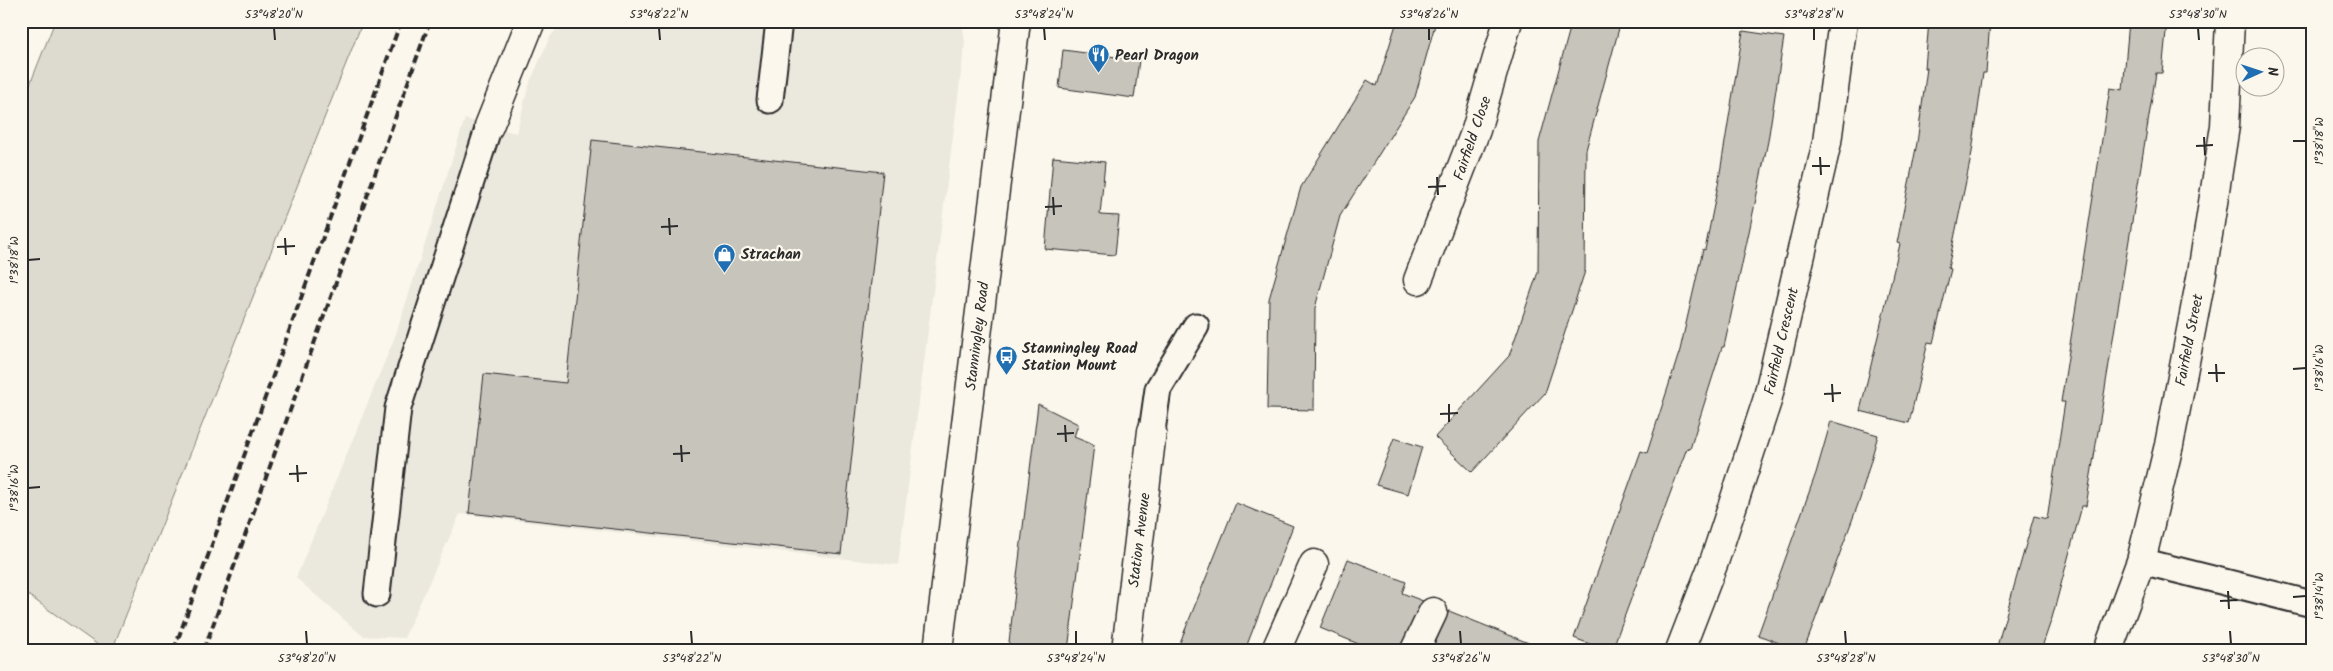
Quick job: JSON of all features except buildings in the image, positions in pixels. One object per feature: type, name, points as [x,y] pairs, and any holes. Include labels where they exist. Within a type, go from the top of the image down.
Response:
[{"type":"street","points":[[489,126],[531,21]]},
{"type":"street","name":"Stanningley Road","points":[[938,650],[1016,21]]},
{"type":"street","name":"Fairfield Close","points":[[1418,280],[1476,130],[1508,21]]},
{"type":"street","name":"Fairfield Crescent","points":[[1680,650],[1714,562],[1767,401],[1827,142],[1843,21]]},
{"type":"street","name":"Fairfield Street","points":[[2108,650],[2141,561],[2169,445],[2202,273],[2225,126],[2230,21]]},
{"type":"street","name":"Station Avenue","points":[[1126,650],[1152,431]]},
{"type":"street","points":[[1276,650],[1314,564]]},
{"type":"street","points":[[1415,650],[1433,612]]},
{"type":"lane","points":[[770,100],[779,21]]},
{"type":"lane","points":[[377,594],[398,408],[489,126]]},
{"type":"lane","points":[[1152,431],[1158,389],[1196,326]]},
{"type":"lane","points":[[2141,561],[2312,604]]},
{"type":"shaded area","points":[[55,21],[363,21],[112,650],[105,650],[21,590],[21,107]]},
{"type":"shaded area","points":[[563,21],[962,21],[965,42],[898,565],[460,514],[404,638],[363,636],[296,578],[396,334],[465,119],[516,133],[530,82],[550,37]]},
{"type":"railway","points":[[174,650],[401,21]]},
{"type":"railway","points":[[204,650],[430,21]]},
{"type":"place","name":"Pearl Dragon","points":[[1099,74]]},
{"type":"place","name":"Strachan","points":[[725,273]]},
{"type":"place","name":"Stanningley Road Station Mount","points":[[1006,376]]}]
